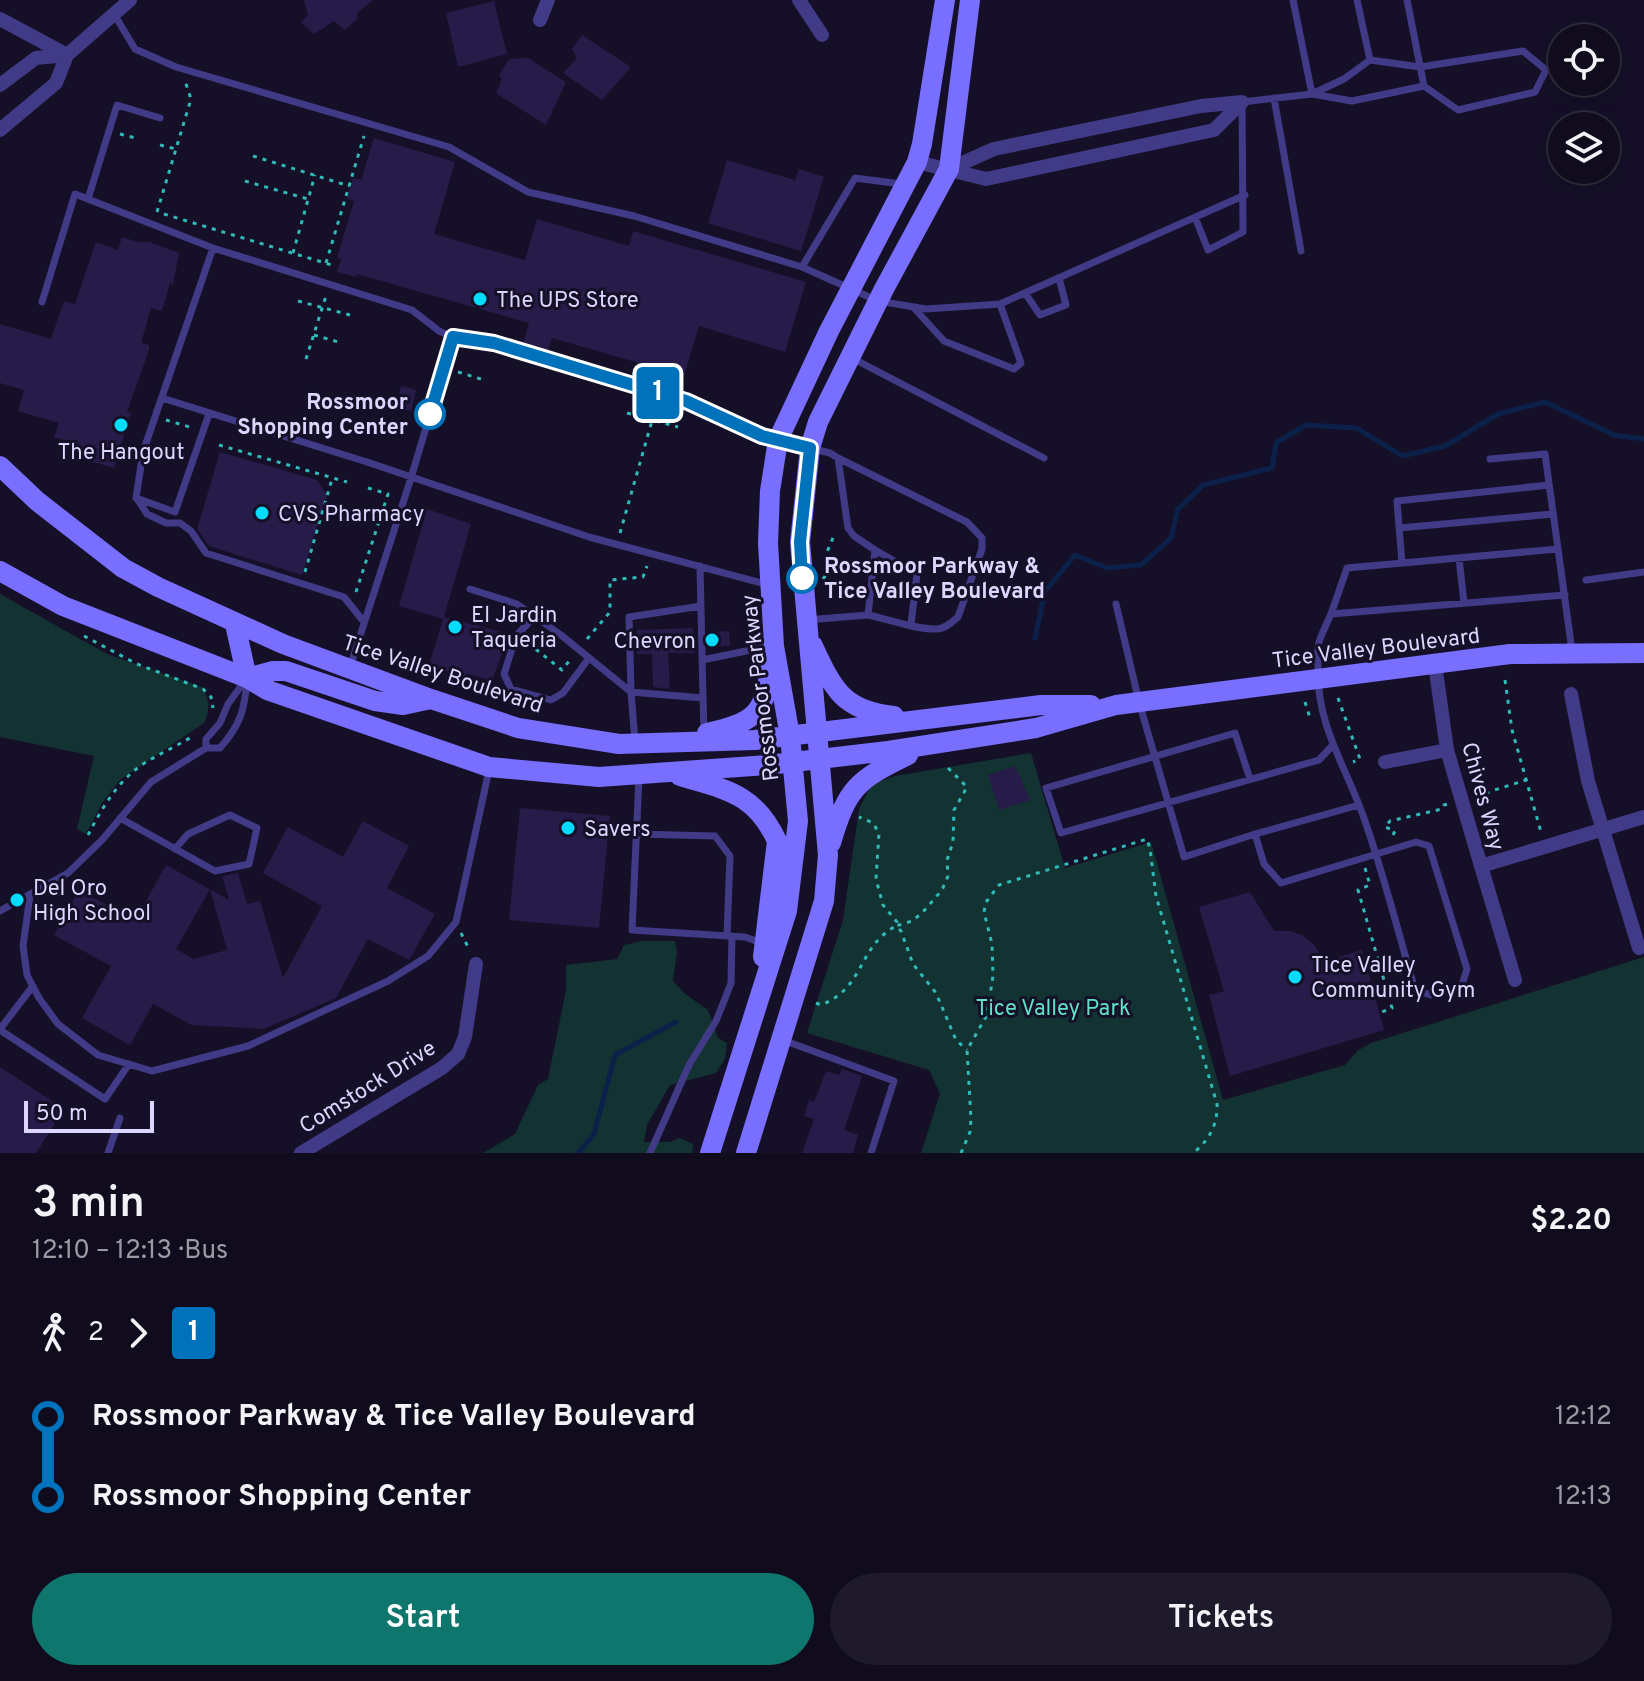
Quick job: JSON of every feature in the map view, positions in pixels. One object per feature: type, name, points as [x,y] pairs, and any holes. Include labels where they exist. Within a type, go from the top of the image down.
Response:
[{"type":"street","points":[[0,130],[56,83],[67,55],[130,0]]},
{"type":"street","points":[[540,20],[548,0]]},
{"type":"street","points":[[799,0],[822,35]]},
{"type":"street","name":"Rossmoor Parkway","points":[[770,946],[787,911],[797,835],[790,736],[774,646],[768,543],[770,491],[778,440],[850,289],[917,162],[945,0]]},
{"type":"street","points":[[746,1153],[824,901],[828,855],[800,542],[810,448],[818,422],[850,357],[949,169],[970,0]]},
{"type":"street","points":[[0,19],[67,55]]},
{"type":"street","points":[[0,85],[36,58],[67,55]]},
{"type":"street","points":[[917,162],[986,179],[1214,130],[1242,102]]},
{"type":"street","points":[[949,169],[994,149],[1201,106],[1242,102]]},
{"type":"street","name":"Tice Valley Boulevard","points":[[0,466],[37,501],[123,568],[235,624],[349,669],[518,728],[619,744],[755,740],[1041,705],[1116,705],[1510,654],[1644,653]]},
{"type":"street","name":"Tice Valley Boulevard","points":[[0,571],[63,606],[247,678],[267,690],[489,767],[599,777],[793,762],[1036,728],[1116,705]]},
{"type":"street","points":[[235,624],[247,678],[286,671],[375,701],[403,705],[431,699]]},
{"type":"street","points":[[806,627],[830,683],[842,698],[865,711],[930,719]]},
{"type":"street","points":[[668,743],[729,728],[756,715],[768,690],[774,646]]},
{"type":"street","name":"Chives Way","points":[[1435,664],[1447,750],[1481,866],[1644,817]]},
{"type":"street","points":[[1571,694],[1588,781],[1639,948]]},
{"type":"street","points":[[828,855],[849,794],[875,770],[928,745]]},
{"type":"street","points":[[1385,762],[1447,750]]},
{"type":"street","points":[[668,773],[744,797],[757,808],[777,841],[770,946],[753,1019],[710,1153]]},
{"type":"street","points":[[1481,866],[1515,980]]},
{"type":"street","name":"Comstock Drive","points":[[301,1153],[442,1068],[458,1054],[465,1037],[476,964]]},
{"type":"lane","points":[[1293,0],[1312,94]]},
{"type":"lane","points":[[1357,0],[1370,60]]},
{"type":"lane","points":[[1312,94],[1344,79],[1370,60],[1420,67],[1523,51],[1546,70],[1535,92],[1458,110],[1424,86],[1420,67],[1407,0]]},
{"type":"lane","points":[[114,14],[135,49],[176,67],[449,147],[528,192],[634,216],[802,267],[878,301],[912,307],[926,309],[1000,304],[1245,195]]},
{"type":"lane","points":[[1195,217],[1208,250],[1243,232],[1242,102],[1312,94],[1352,101],[1424,86]]},
{"type":"lane","points":[[1274,98],[1301,251]]},
{"type":"lane","points":[[88,199],[117,105],[160,118]]},
{"type":"lane","points":[[802,267],[855,178],[905,184]]},
{"type":"lane","points":[[42,302],[75,194],[213,248],[412,310],[439,331],[453,337],[494,343],[686,401],[762,436],[830,453],[967,522],[982,538],[982,549],[958,617],[939,630],[868,615],[806,627]]},
{"type":"lane","points":[[213,248],[143,452],[136,498],[147,514],[166,523],[180,523],[191,531],[206,553],[344,597],[364,622]]},
{"type":"lane","points":[[1025,293],[1040,315],[1066,305],[1059,278]]},
{"type":"lane","points":[[912,307],[944,341],[1014,369],[1021,363],[1000,304]]},
{"type":"lane","points":[[349,669],[453,337]]},
{"type":"lane","points":[[850,357],[1044,458]]},
{"type":"lane","points":[[162,398],[367,462],[589,537],[771,585]]},
{"type":"lane","points":[[136,498],[175,512],[209,414]]},
{"type":"lane","points":[[1490,459],[1545,454],[1572,653]]},
{"type":"lane","points":[[838,458],[848,528],[854,536],[917,574],[911,624]]},
{"type":"lane","points":[[1402,563],[1397,501],[1549,485]]},
{"type":"lane","points":[[1399,528],[1553,514]]},
{"type":"lane","points":[[1255,834],[1264,864],[1281,883],[1376,856],[1416,842],[1429,846],[1467,969],[1462,985],[1431,995],[1415,990],[1376,856],[1359,805],[1332,746],[1318,701],[1318,645],[1347,568],[1558,549]]},
{"type":"lane","points":[[868,615],[875,550]]},
{"type":"lane","points":[[1459,558],[1464,603]]},
{"type":"lane","points":[[700,566],[704,733]]},
{"type":"lane","points":[[1586,580],[1644,572]]},
{"type":"lane","points":[[470,589],[517,604],[631,692],[703,698]]},
{"type":"lane","points":[[1331,614],[1565,595]]},
{"type":"lane","points":[[1116,604],[1139,702],[1184,857],[1359,805]]},
{"type":"lane","points":[[635,744],[629,617],[701,606]]},
{"type":"lane","points":[[535,616],[516,636],[504,674],[511,689],[551,700],[563,693],[589,658]]},
{"type":"lane","points":[[702,660],[774,646]]},
{"type":"lane","points":[[206,748],[206,739],[220,723],[228,704],[247,678]]},
{"type":"lane","points":[[0,911],[68,873],[151,782],[206,748],[220,748],[236,729],[244,711],[247,678]]},
{"type":"lane","points":[[1250,779],[1235,733],[1046,788],[1061,833],[1319,760],[1332,746]]},
{"type":"lane","points":[[30,896],[23,946],[27,975],[58,1024],[98,1055],[152,1071],[248,1046],[388,981],[428,956],[456,922],[489,767]]},
{"type":"lane","points":[[639,775],[632,930],[745,937],[770,946]]},
{"type":"lane","points":[[120,818],[175,849],[215,871],[249,864],[257,828],[230,815],[188,834],[175,849]]},
{"type":"lane","points":[[636,834],[715,836],[730,856],[731,983],[716,1021],[689,1065],[650,1153]]},
{"type":"lane","points":[[33,986],[0,1030],[105,1099],[129,1064]]},
{"type":"lane","points":[[781,1040],[894,1081],[871,1153]]},
{"type":"lane","points":[[108,1153],[120,1118]]},
{"type":"path","points":[[184,78],[191,99],[157,212],[335,266]]},
{"type":"path","points":[[109,130],[139,139]]},
{"type":"path","points":[[326,263],[364,136]]},
{"type":"path","points":[[160,145],[176,149]]},
{"type":"path","points":[[253,156],[349,186]]},
{"type":"path","points":[[293,253],[315,175]]},
{"type":"path","points":[[245,181],[308,199]]},
{"type":"path","points":[[306,359],[327,293]]},
{"type":"path","points":[[298,301],[350,315]]},
{"type":"path","points":[[314,335],[342,343]]},
{"type":"path","points":[[458,372],[484,380]]},
{"type":"path","points":[[620,533],[657,403]]},
{"type":"path","points":[[627,413],[678,427]]},
{"type":"path","points":[[166,420],[193,428]]},
{"type":"path","points":[[219,445],[347,482]]},
{"type":"path","points":[[304,573],[332,479]]},
{"type":"path","points":[[356,592],[388,494],[368,488]]},
{"type":"path","points":[[818,586],[828,572],[827,552],[835,533]]},
{"type":"path","points":[[586,641],[610,612],[610,580],[643,577],[647,566]]},
{"type":"path","points":[[74,631],[137,664],[203,689],[212,698],[213,713]]},
{"type":"path","points":[[522,638],[562,670],[573,657]]},
{"type":"path","points":[[1505,680],[1512,730],[1542,836]]},
{"type":"path","points":[[1338,698],[1360,759],[1353,762]]},
{"type":"path","points":[[85,840],[109,798],[126,778],[197,733]]},
{"type":"path","points":[[816,1003],[821,1005],[828,1002],[846,990],[877,939],[922,913],[938,897],[946,883],[947,860],[953,842],[954,810],[967,787],[948,768]]},
{"type":"path","points":[[1470,798],[1526,780]]},
{"type":"path","points":[[1393,835],[1395,831],[1385,827],[1390,821],[1442,809],[1451,803]]},
{"type":"path","points":[[858,817],[873,823],[879,833],[876,879],[883,905],[897,922],[913,964],[936,993],[956,1040],[967,1050]]},
{"type":"path","points":[[961,1153],[970,1132],[971,1119],[967,1050],[985,1020],[990,1003],[993,956],[984,912],[986,902],[999,885],[1147,839],[1156,896],[1217,1104],[1209,1138],[1193,1153]]},
{"type":"path","points":[[1365,868],[1370,885],[1358,890],[1392,1008],[1382,1012]]},
{"type":"green space","points":[[0,594],[107,654],[202,687],[206,696],[208,708],[204,723],[120,780],[102,803],[86,834],[77,829],[94,756],[0,737]]},
{"type":"green space","name":"Tice Valley Park","points":[[1031,753],[1065,868],[1151,842],[1223,1100],[1345,1065],[1357,1051],[1371,1043],[1644,957],[1644,1153],[921,1153],[940,1094],[929,1070],[807,1033],[843,920],[859,809],[869,789],[895,776]]},
{"type":"green space","points":[[642,941],[675,941],[677,952],[673,981],[708,1010],[718,1038],[727,1043],[725,1059],[716,1073],[670,1085],[647,1125],[644,1142],[669,1142],[680,1138],[693,1144],[692,1153],[483,1153],[515,1134],[538,1085],[548,1079],[566,990],[566,965],[617,959],[624,945]]},
{"type":"building","points":[[304,0],[373,0],[357,13],[357,19],[345,30],[334,21],[314,34],[301,22],[308,15]]},
{"type":"building","points":[[494,1],[507,54],[458,67],[446,13]]},
{"type":"building","points":[[582,35],[631,67],[602,100],[563,73],[577,58],[572,49]]},
{"type":"building","points":[[528,58],[566,82],[546,125],[496,93],[502,79],[499,75],[509,59]]},
{"type":"building","points":[[374,138],[455,162],[434,234],[525,260],[537,219],[629,246],[633,231],[806,282],[785,352],[699,326],[684,376],[552,338],[548,351],[523,344],[529,323],[357,274],[356,277],[337,272],[341,259],[337,258],[354,201],[347,199],[353,178],[361,180]]},
{"type":"building","points":[[727,160],[795,180],[799,169],[824,177],[801,251],[708,223]]},
{"type":"building","points":[[122,237],[149,242],[179,253],[173,284],[170,283],[162,311],[151,308],[141,343],[149,345],[149,350],[127,412],[131,413],[114,468],[90,461],[93,452],[54,437],[59,423],[18,411],[24,390],[0,383],[0,324],[51,339],[64,301],[75,304],[96,242],[118,250]]},
{"type":"building","points":[[401,386],[416,390],[411,411],[396,407]]},
{"type":"building","name":"CVS Pharmacy","points":[[220,452],[317,480],[327,495],[302,575],[209,546],[197,529]]},
{"type":"building","points":[[427,509],[471,524],[444,617],[509,634],[492,681],[468,674],[466,678],[429,665],[443,619],[399,606]]},
{"type":"building","points":[[693,628],[695,653],[668,653],[670,689],[653,687],[652,654],[637,654],[637,630]]},
{"type":"building","name":"Chevron","points":[[729,631],[730,646],[708,647],[708,632]]},
{"type":"building","points":[[1015,766],[1030,800],[999,810],[988,775]]},
{"type":"building","points":[[520,808],[610,816],[599,928],[509,920]]},
{"type":"building","points":[[363,821],[409,846],[387,888],[435,914],[409,960],[368,939],[336,998],[264,1029],[192,1025],[153,1004],[130,1045],[82,1018],[111,966],[54,935],[79,890],[135,921],[166,865],[210,889],[176,949],[194,959],[227,950],[210,890],[229,900],[222,876],[238,873],[247,904],[260,901],[283,978],[322,906],[263,873],[288,827],[343,857]]},
{"type":"building","name":"Tice Valley Community Gym","points":[[1250,892],[1274,931],[1291,931],[1304,936],[1316,947],[1323,962],[1362,950],[1384,1030],[1230,1076],[1209,995],[1224,991],[1199,907]]},
{"type":"building","points":[[0,1067],[64,1109],[36,1153],[0,1153]]},
{"type":"building","points":[[842,1069],[862,1076],[844,1130],[858,1135],[853,1153],[802,1153],[814,1119],[804,1116],[809,1100],[814,1102],[826,1071],[839,1075]]},
{"type":"waterway","points":[[1035,638],[1045,591],[1075,555],[1107,568],[1141,565],[1171,538],[1178,509],[1203,485],[1272,468],[1276,443],[1306,425],[1357,428],[1402,456],[1445,446],[1498,414],[1545,402],[1614,435],[1644,439]]},
{"type":"waterway","points":[[578,1153],[594,1134],[615,1055],[676,1022]]},
{"type":"bus line","name":"1","points":[[430,414],[453,337],[494,343],[686,401],[762,436],[810,448],[800,542],[802,578]]},
{"type":"place","name":"The UPS Store","points":[[480,299]]},
{"type":"place","name":"Rossmoor Shopping Center","points":[[430,414]]},
{"type":"place","name":"The Hangout","points":[[121,425]]},
{"type":"place","name":"CVS Pharmacy","points":[[262,513]]},
{"type":"place","name":"Rossmoor Parkway & Tice Valley Boulevard","points":[[802,578]]},
{"type":"place","name":"El Jardin Taqueria","points":[[455,627]]},
{"type":"place","name":"Chevron","points":[[712,640]]},
{"type":"place","name":"Savers","points":[[568,828]]},
{"type":"place","name":"Del Oro High School","points":[[17,900]]},
{"type":"place","name":"Tice Valley Community Gym","points":[[1295,977]]}]
